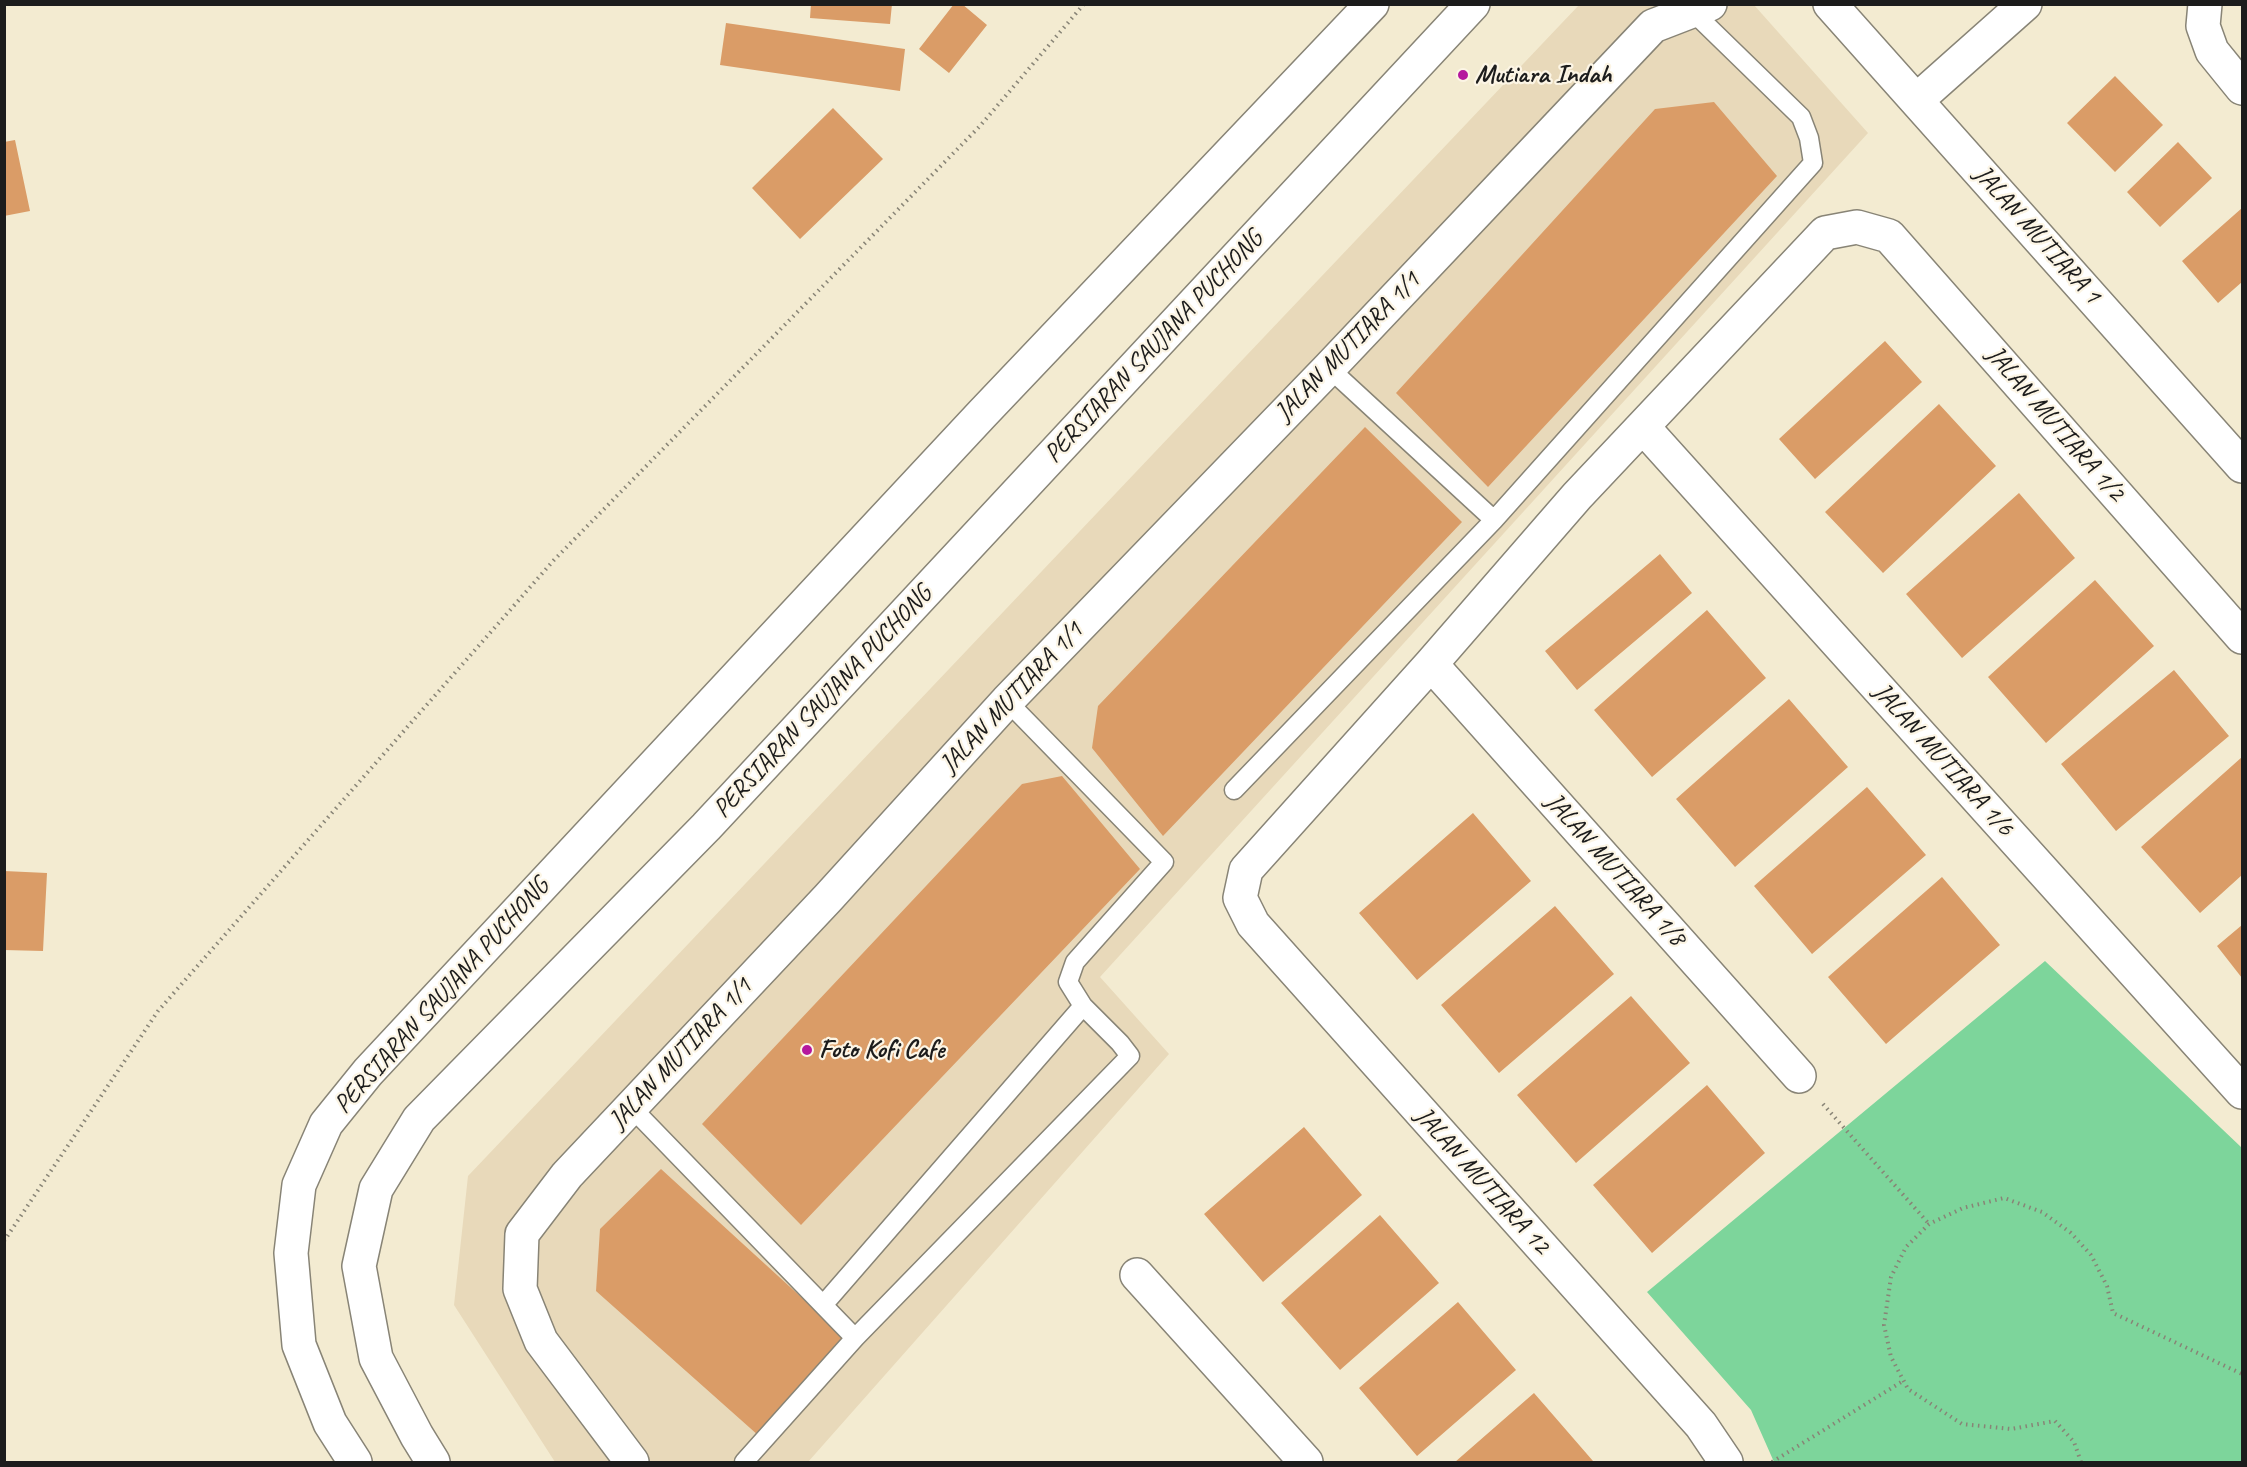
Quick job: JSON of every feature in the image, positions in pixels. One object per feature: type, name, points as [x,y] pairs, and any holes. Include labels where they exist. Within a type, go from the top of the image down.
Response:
[{"type":"street","name":"PERSIARAN SAUJANA PUCHONG","points":[[355,1462],[330,1423],[299,1345],[291,1253],[298,1185],[326,1124],[368,1071],[982,414],[1371,4]]},
{"type":"street","name":"PERSIARAN SAUJANA PUCHONG","points":[[433,1462],[375,1358],[359,1266],[376,1189],[419,1119],[706,827],[1473,4]]},
{"type":"street","name":"JALAN MUTIARA 1","points":[[1830,4],[2242,466]]},
{"type":"street","points":[[1917,100],[2025,4]]},
{"type":"street","points":[[2205,4],[2203,26],[2212,51],[2242,88]]},
{"type":"street","name":"JALAN MUTIARA 1/1","points":[[632,1462],[541,1341],[520,1289],[522,1234],[567,1175],[828,898],[1007,701],[1329,368],[1653,26],[1701,8]]},
{"type":"street","name":"JALAN MUTIARA 1/2","points":[[1643,427],[1825,233],[1857,227],[1889,236],[2242,637]]},
{"type":"street","points":[[1431,664],[1577,496],[1643,427]]},
{"type":"street","name":"JALAN MUTIARA 1/6","points":[[1643,427],[2242,1092]]},
{"type":"street","name":"JALAN MUTIARA 12","points":[[1431,664],[1246,870],[1240,898],[1253,924],[1701,1425],[1726,1462]]},
{"type":"street","name":"JALAN MUTIARA 1/8","points":[[1431,664],[1799,1076]]},
{"type":"street","points":[[1137,1275],[1306,1462]]},
{"type":"lane","points":[[1234,790],[1494,520],[1813,163],[1809,138],[1801,117],[1701,8]]},
{"type":"lane","points":[[1329,368],[1494,520]]},
{"type":"lane","points":[[744,1462],[855,1338],[1130,1056],[1083,1006],[1068,982],[1075,962],[1164,862],[1007,701]]},
{"type":"lane","points":[[824,1304],[1083,1006]]},
{"type":"lane","points":[[632,1107],[855,1338]]},
{"type":"path","points":[[4,1241],[158,1011],[554,560],[980,126],[1084,4]]},
{"type":"path","points":[[1799,1076],[1929,1224]]},
{"type":"path","points":[[2082,1462],[2074,1442],[2055,1421],[2011,1429],[1962,1424],[1908,1389],[1891,1357],[1884,1325],[1891,1277],[1906,1247],[1929,1224],[1963,1208],[2004,1198],[2043,1212],[2071,1233],[2091,1255],[2107,1286],[2113,1313],[2242,1374]]},
{"type":"path","points":[[1772,1462],[1903,1381]]},
{"type":"shaded area","points":[[1579,5],[1754,5],[1868,133],[1100,977],[1169,1054],[808,1462],[555,1462],[454,1305],[468,1176]]},
{"type":"green space","points":[[2045,961],[2241,1147],[2242,1462],[1774,1462],[1751,1410],[1647,1292]]},
{"type":"building","points":[[811,4],[892,4],[890,24],[810,18]]},
{"type":"building","points":[[954,4],[962,4],[987,25],[949,73],[919,49]]},
{"type":"building","points":[[726,23],[905,49],[900,91],[720,65]]},
{"type":"building","points":[[2115,76],[2163,125],[2115,172],[2067,123]]},
{"type":"building","points":[[1714,102],[1777,176],[1488,487],[1396,393],[1655,109]]},
{"type":"building","points":[[833,108],[883,159],[800,239],[752,188]]},
{"type":"building","points":[[15,140],[30,211],[4,216],[4,142]]},
{"type":"building","points":[[2178,142],[2212,178],[2160,227],[2127,192]]},
{"type":"building","points":[[2242,208],[2242,282],[2218,303],[2182,261]]},
{"type":"building","points":[[1885,341],[1922,382],[1815,479],[1779,439]]},
{"type":"building","points":[[1939,404],[1996,466],[1883,573],[1825,512]]},
{"type":"building","points":[[1365,427],[1462,522],[1163,836],[1092,748],[1098,706]]},
{"type":"building","points":[[2019,493],[2075,558],[1962,658],[1906,594]]},
{"type":"building","points":[[1660,554],[1692,593],[1577,690],[1545,651]]},
{"type":"building","points":[[2095,580],[2154,646],[2046,743],[1988,677]]},
{"type":"building","points":[[1707,610],[1766,678],[1652,777],[1594,710]]},
{"type":"building","points":[[2174,670],[2229,736],[2116,831],[2061,764]]},
{"type":"building","points":[[1789,699],[1848,767],[1735,867],[1676,799]]},
{"type":"building","points":[[2242,757],[2242,875],[2200,913],[2141,847]]},
{"type":"building","points":[[1062,776],[1140,869],[801,1225],[702,1124],[1022,784]]},
{"type":"building","points":[[1867,787],[1926,855],[1812,954],[1754,886]]},
{"type":"building","points":[[1473,813],[1531,881],[1417,980],[1359,913]]},
{"type":"building","points":[[4,871],[47,873],[43,951],[4,950]]},
{"type":"building","points":[[1942,877],[2000,945],[1886,1044],[1828,977]]},
{"type":"building","points":[[1555,906],[1614,974],[1499,1073],[1441,1005]]},
{"type":"building","points":[[2242,925],[2242,978],[2217,946]]},
{"type":"building","points":[[1631,996],[1690,1063],[1576,1163],[1517,1095]]},
{"type":"building","points":[[1707,1085],[1765,1153],[1652,1253],[1593,1185]]},
{"type":"building","points":[[1304,1127],[1362,1195],[1263,1282],[1204,1214]]},
{"type":"building","points":[[661,1169],[847,1339],[759,1436],[596,1291],[600,1229]]},
{"type":"building","points":[[1380,1215],[1439,1283],[1340,1370],[1281,1303]]},
{"type":"building","points":[[1458,1302],[1516,1370],[1417,1456],[1359,1388]]},
{"type":"building","points":[[1534,1393],[1593,1461],[1455,1462]]},
{"type":"place","name":"Mutiara Indah","points":[[1463,75]]},
{"type":"place","name":"Foto Kofi Cafe","points":[[807,1050]]}]
